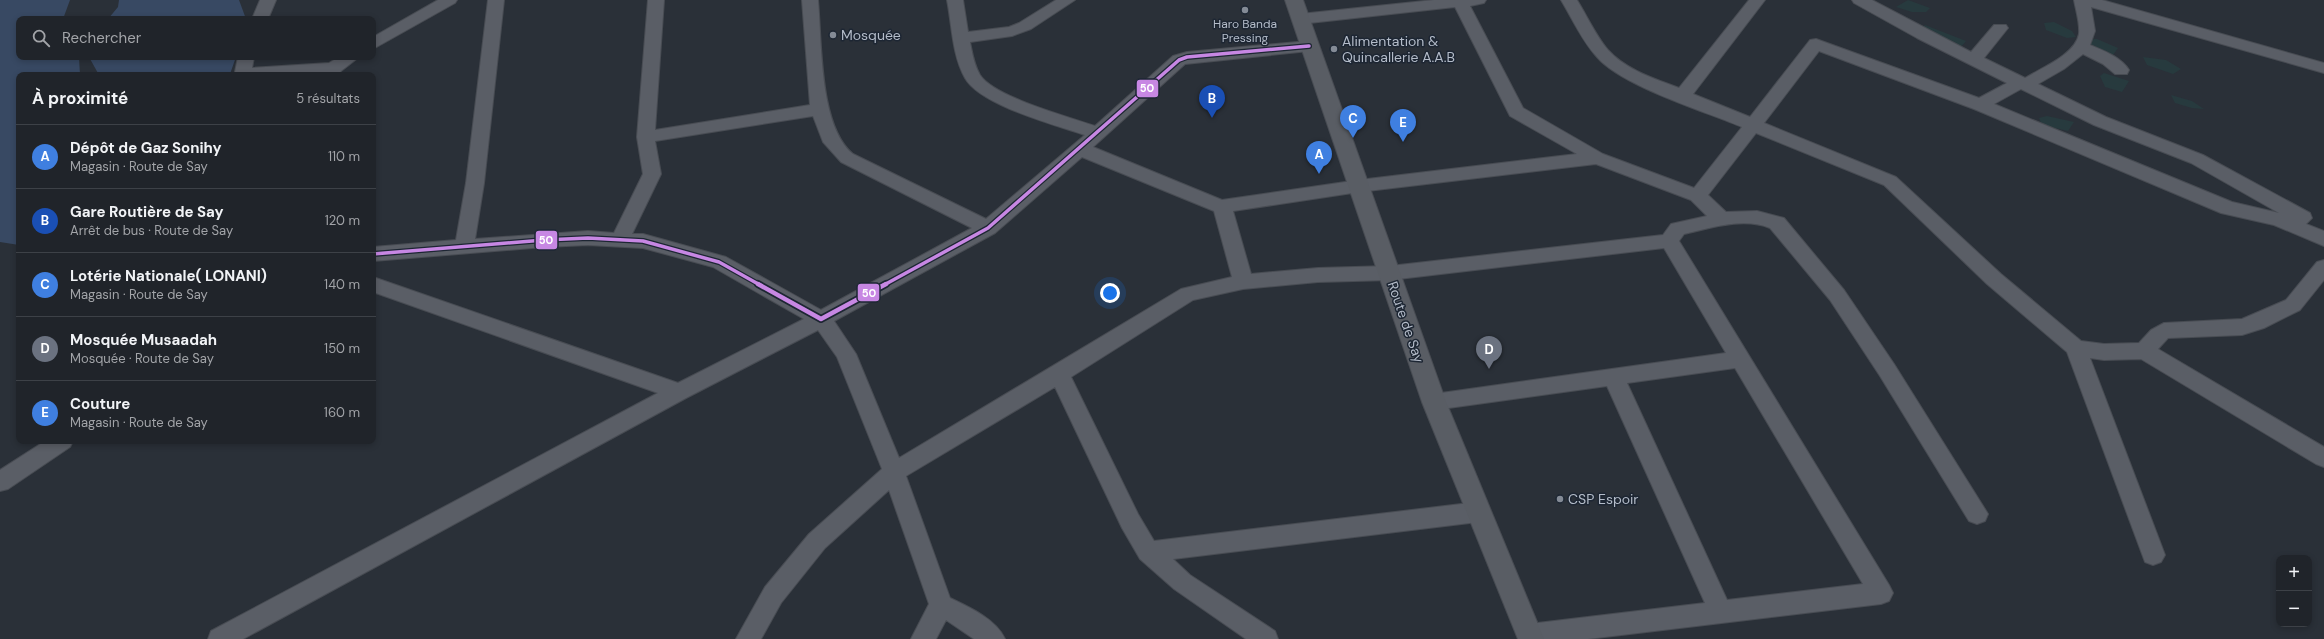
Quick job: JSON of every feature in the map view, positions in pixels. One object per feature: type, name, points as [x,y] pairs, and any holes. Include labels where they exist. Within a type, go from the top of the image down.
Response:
[{"type":"main road","name":"Route de Say","points":[[1297,9],[1434,402],[1530,637]]},
{"type":"street","points":[[261,16],[268,0]]},
{"type":"street","points":[[376,42],[450,0]]},
{"type":"street","points":[[464,246],[475,183],[496,0]]},
{"type":"street","points":[[620,239],[650,181],[652,174],[646,137],[656,0]]},
{"type":"street","points":[[810,0],[819,109],[830,141],[836,150],[847,158],[988,228]]},
{"type":"street","points":[[955,0],[967,62],[973,78],[989,91],[1025,108],[1098,133]]},
{"type":"street","points":[[962,38],[1012,31],[1025,26],[1048,5],[1068,0]]},
{"type":"street","points":[[1569,0],[1602,53],[1616,66],[1638,78],[1890,181],[1994,279],[2076,348],[2153,555]]},
{"type":"street","points":[[1682,96],[1757,0]]},
{"type":"street","points":[[1860,0],[1923,35],[2100,121],[2127,130],[2170,139],[2198,159],[2324,230]]},
{"type":"street","points":[[1297,9],[1468,1],[1516,112],[1597,158],[1697,196],[1722,219]]},
{"type":"street","points":[[1980,105],[2062,63],[2080,46],[2085,41],[2087,32],[2088,1],[2324,68]]},
{"type":"street","points":[[1974,59],[2000,28]]},
{"type":"street","points":[[1697,196],[1816,44],[1980,105],[2228,208],[2278,219],[2324,239]]},
{"type":"street","points":[[220,639],[679,392],[822,319],[988,228],[1080,149],[1179,60],[1187,57],[1309,46]]},
{"type":"street","points":[[2080,46],[2109,60],[2121,70]]},
{"type":"street","points":[[242,72],[245,60]]},
{"type":"street","points":[[304,72],[332,71],[348,60]]},
{"type":"street","points":[[646,137],[819,109]]},
{"type":"street","points":[[1080,149],[1213,204],[1222,206],[1359,186],[1597,158]]},
{"type":"street","points":[[1222,206],[1243,282]]},
{"type":"street","points":[[748,639],[773,595],[817,541],[894,472],[1059,374],[1188,294],[1243,282],[1318,275],[1390,273],[1669,241],[1678,229],[1739,216],[1766,219],[1777,223],[1837,295],[1887,370],[1977,514]]},
{"type":"street","points":[[376,254],[544,240],[620,239],[660,244],[714,260],[822,319],[850,362],[894,472],[941,605],[964,617],[994,639]]},
{"type":"street","points":[[1530,637],[1881,593],[1669,241]]},
{"type":"street","points":[[2144,351],[2158,335],[2164,331],[2242,327],[2257,324],[2293,305],[2324,267]]},
{"type":"street","points":[[376,285],[679,392]]},
{"type":"street","points":[[2076,348],[2104,352],[2144,351],[2324,458]]},
{"type":"street","points":[[1434,402],[1614,378],[1740,359]]},
{"type":"street","points":[[1059,374],[1130,521],[1148,552],[1182,582],[1266,639]]},
{"type":"street","points":[[1614,378],[1721,613]]},
{"type":"street","points":[[0,482],[57,444]]},
{"type":"street","points":[[1148,552],[1478,512]]},
{"type":"street","points":[[923,639],[941,605]]},
{"type":"green space","points":[[1908,0],[1930,8],[1926,12],[1912,12],[1896,7]]},
{"type":"green space","points":[[2054,22],[2072,31],[2076,37],[2067,38],[2046,30],[2044,23]]},
{"type":"green space","points":[[1925,25],[1966,41],[1961,47],[1927,33],[1923,27]]},
{"type":"green space","points":[[2087,39],[2097,39],[2118,48],[2113,55],[2093,49]]},
{"type":"green space","points":[[2143,57],[2166,60],[2181,69],[2173,74],[2147,65]]},
{"type":"green space","points":[[2104,73],[2129,81],[2122,92],[2105,87],[2100,76]]},
{"type":"green space","points":[[2171,95],[2192,101],[2204,109],[2192,108],[2175,103]]},
{"type":"green space","points":[[2047,116],[2074,122],[2068,131],[2042,125],[2039,118]]},
{"type":"water","points":[[0,0],[70,0],[64,16],[16,16],[16,60],[79,60],[80,72],[16,72],[16,245],[0,242]]},
{"type":"water","points":[[119,0],[239,0],[245,16],[110,16],[118,7]]},
{"type":"water","points":[[91,60],[235,60],[231,72],[97,72]]},
{"type":"transit line","name":"50","points":[[376,254],[544,240],[588,238],[643,241],[719,262],[821,319],[988,228],[1080,149],[1179,60],[1187,57],[1309,46]]},
{"type":"place","name":"Haro Banda Pressing","points":[[1245,10]]},
{"type":"place","name":"Mosquée","points":[[833,35]]},
{"type":"place","name":"Alimentation & Quincallerie A.A.B","points":[[1334,49]]},
{"type":"place","name":"Gare Routière de Say","points":[[1212,118]]},
{"type":"place","name":"Lotérie Nationale( LONANI)","points":[[1353,138]]},
{"type":"place","name":"Couture","points":[[1403,142]]},
{"type":"place","name":"Dépôt de Gaz Sonihy","points":[[1319,174]]},
{"type":"place","name":"Mosquée Musaadah","points":[[1489,369]]},
{"type":"place","name":"CSP Espoir","points":[[1560,499]]}]
